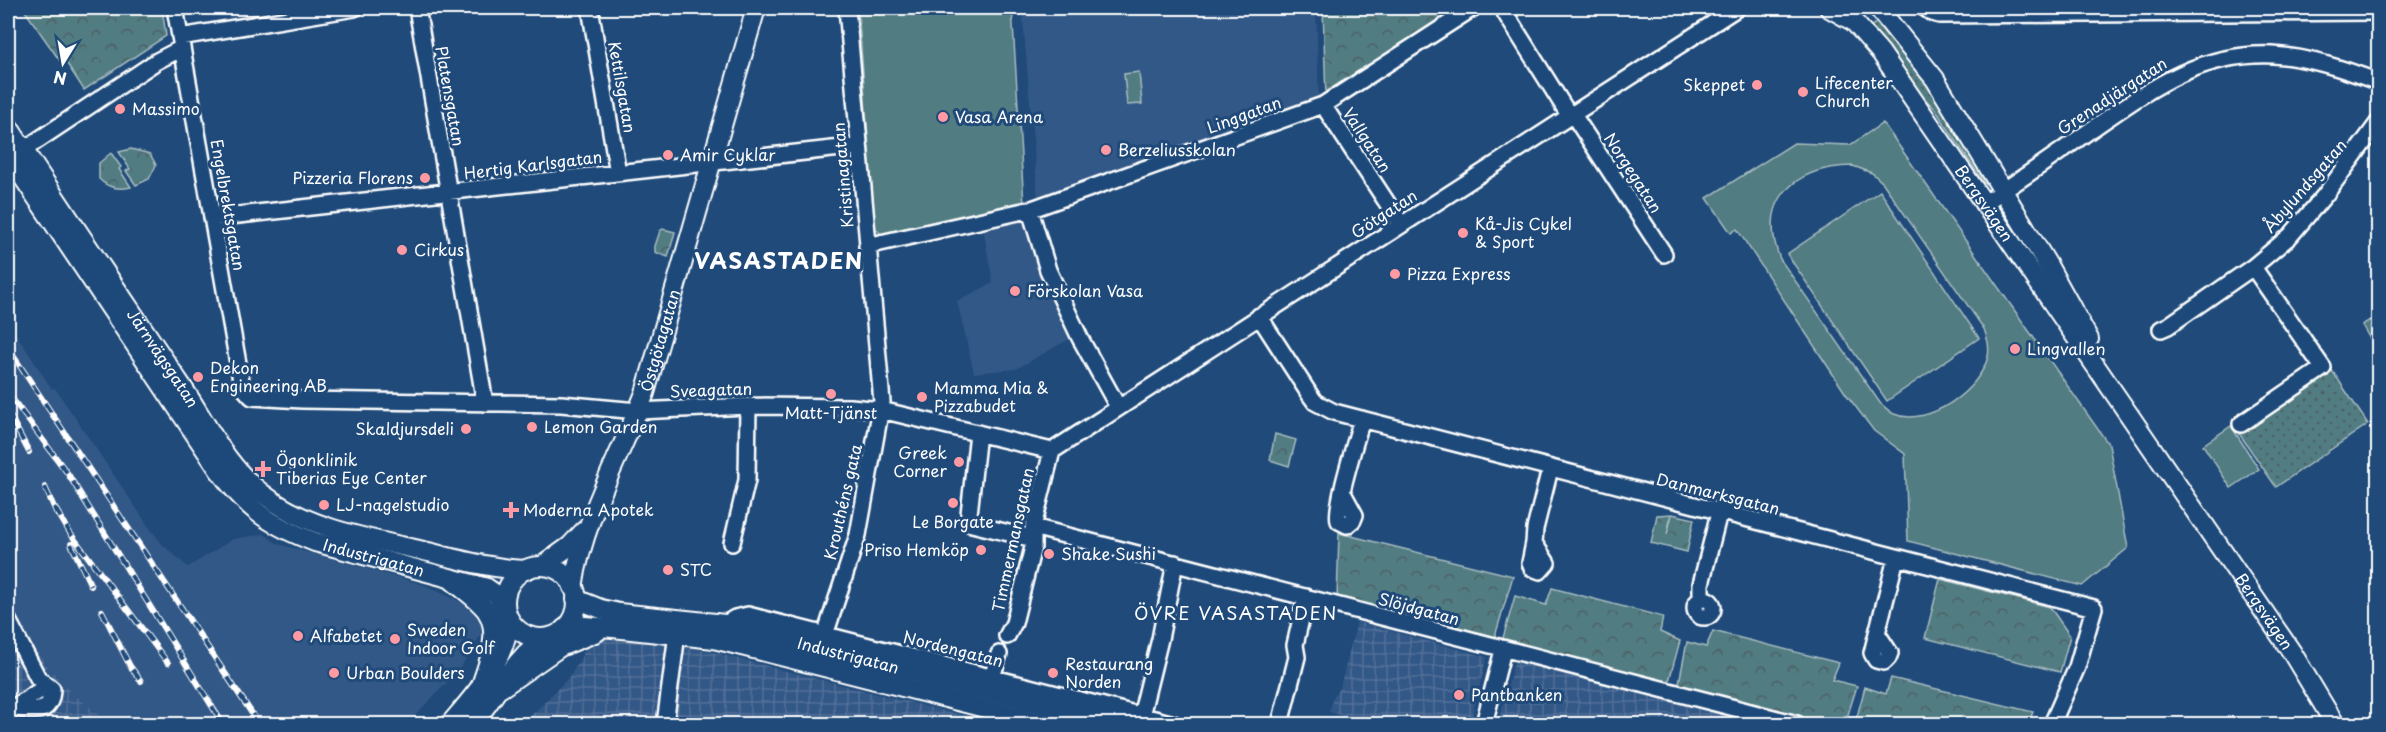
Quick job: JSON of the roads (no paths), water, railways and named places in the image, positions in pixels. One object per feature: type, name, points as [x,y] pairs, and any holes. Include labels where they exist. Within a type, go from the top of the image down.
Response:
[{"type":"main road","name":"Östgötagatan","points":[[574,593],[587,528],[638,411],[658,350],[756,8]]},
{"type":"main road","name":"Bergsvägen","points":[[1829,8],[1854,22],[1871,39],[2291,651],[2335,724]]},
{"type":"main road","name":"Bergsvägen","points":[[1878,8],[1935,79],[2054,276],[2128,412]]},
{"type":"main road","name":"Järnvägsgatan","points":[[8,126],[16,153],[219,470],[244,502]]},
{"type":"main road","name":"Järnvägsgatan","points":[[16,153],[187,393],[234,468],[262,494],[295,514],[362,536]]},
{"type":"main road","name":"Industrigatan","points":[[244,502],[268,520],[298,536],[349,552],[477,584],[492,591],[508,614]]},
{"type":"main road","name":"Östgötagatan","points":[[534,568],[570,546],[587,528]]},
{"type":"main road","name":"Industrigatan","points":[[362,536],[489,566],[534,568]]},
{"type":"main road","points":[[450,724],[480,688],[500,659],[508,614],[507,589],[518,574],[534,568],[557,571],[569,580],[574,593],[572,619],[564,629],[545,638],[523,655],[501,688],[472,724]]},
{"type":"main road","points":[[450,577],[479,603],[487,612],[491,623],[493,634],[490,658],[480,688]]},
{"type":"main road","name":"Industrigatan","points":[[574,593],[619,613],[725,624],[1120,724]]},
{"type":"main road","points":[[508,614],[515,628],[529,636],[545,638]]},
{"type":"main road","name":"Industrigatan","points":[[564,629],[584,626],[714,639],[1047,724]]},
{"type":"main road","points":[[501,688],[560,647],[613,628]]},
{"type":"street","name":"Engelbrektsgatan","points":[[175,8],[242,386],[247,394],[259,399]]},
{"type":"street","points":[[16,153],[152,64],[181,42],[355,8]]},
{"type":"street","name":"Platensgatan","points":[[417,8],[485,403]]},
{"type":"street","name":"Kettilsgatan","points":[[590,8],[618,173]]},
{"type":"street","name":"Kristinagatan","points":[[847,8],[882,399],[881,410]]},
{"type":"street","name":"Linggatan","points":[[867,246],[1030,210],[1323,105],[1473,8]]},
{"type":"street","name":"Norgegatan","points":[[1502,8],[1664,254]]},
{"type":"street","name":"Götgatan","points":[[1052,451],[1737,8]]},
{"type":"street","points":[[1925,8],[1927,11],[1940,15],[2213,10],[2379,12]]},
{"type":"street","name":"Grenadjärgatan","points":[[1983,204],[2151,88],[2201,65],[2256,55],[2290,57],[2325,64],[2379,82]]},
{"type":"street","name":"Vallgatan","points":[[1323,105],[1401,224]]},
{"type":"street","name":"Åbylundsgatan","points":[[2161,329],[2253,267],[2290,236],[2343,172],[2379,123]]},
{"type":"street","name":"Hertig Karlsgatan","points":[[212,218],[859,146]]},
{"type":"street","points":[[1030,210],[1048,270],[1080,338],[1118,407]]},
{"type":"street","points":[[2241,424],[2323,368],[2253,267]]},
{"type":"street","name":"Danmarksgatan","points":[[1259,316],[1315,402],[1334,412],[2094,608],[2077,667],[2052,724]]},
{"type":"street","name":"Sveagatan","points":[[259,399],[561,404],[638,411],[748,406],[851,407],[881,410],[1052,451]]},
{"type":"street","points":[[732,543],[747,480],[748,406]]},
{"type":"street","name":"Krouthéns gata","points":[[825,635],[858,535],[881,410]]},
{"type":"street","points":[[1343,493],[1362,419]]},
{"type":"street","name":"Slöjdgatan","points":[[978,433],[968,523],[1033,533],[1175,563],[1503,650],[1797,724]]},
{"type":"street","name":"Timmermansgatan","points":[[1007,636],[1015,617],[1033,547],[1033,533],[1052,451]]},
{"type":"street","points":[[1534,543],[1535,529],[1550,469]]},
{"type":"street","points":[[1701,599],[1701,584],[1719,513]]},
{"type":"street","points":[[1877,633],[1896,558]]},
{"type":"street","points":[[1142,716],[1175,563]]},
{"type":"street","points":[[1280,724],[1297,657],[1295,645],[1306,597]]},
{"type":"street","name":"Nordengatan","points":[[725,624],[735,618],[748,615],[1174,724]]},
{"type":"street","points":[[8,620],[38,678],[52,689],[39,691],[10,708]]},
{"type":"street","points":[[664,724],[677,634]]},
{"type":"street","points":[[1484,724],[1503,650]]},
{"type":"street","points":[[992,678],[999,654]]},
{"type":"railway","points":[[8,348],[259,724]]},
{"type":"railway","points":[[8,393],[68,474],[223,724]]},
{"type":"railway","points":[[8,412],[29,452]]},
{"type":"railway","points":[[45,487],[57,514]]},
{"type":"railway","points":[[55,508],[70,533],[168,663]]},
{"type":"railway","points":[[71,544],[91,586]]},
{"type":"railway","points":[[102,611],[130,666],[141,681]]},
{"type":"place","name":"Skeppet","points":[[1757,85]]},
{"type":"place","name":"Lifecenter Church","points":[[1803,92]]},
{"type":"place","name":"Massimo","points":[[120,109]]},
{"type":"place","name":"Vasa Arena","points":[[943,117]]},
{"type":"place","name":"Berzeliusskolan","points":[[1106,150]]},
{"type":"place","name":"Amir Cyklar","points":[[668,155]]},
{"type":"place","name":"Pizzeria Florens","points":[[425,178]]},
{"type":"place","name":"Kå-Jis Cykel & Sport","points":[[1463,233]]},
{"type":"place","name":"Cirkus","points":[[402,250]]},
{"type":"place","name":"Pizza Express","points":[[1395,274]]},
{"type":"place","name":"Förskolan Vasa","points":[[1015,291]]},
{"type":"place","name":"Lingvallen","points":[[2015,349]]},
{"type":"place","name":"Dekon Engineering AB","points":[[198,377]]},
{"type":"place","name":"Matt-Tjänst","points":[[831,394]]},
{"type":"place","name":"Mamma Mia & Pizzabudet","points":[[922,397]]},
{"type":"place","name":"Lemon Garden","points":[[532,427]]},
{"type":"place","name":"Skaldjursdeli","points":[[466,429]]},
{"type":"place","name":"Greek Corner","points":[[959,462]]},
{"type":"place","name":"Ögonklinik Tiberias Eye Center","points":[[263,469]]},
{"type":"place","name":"Le Borgate","points":[[953,503]]},
{"type":"place","name":"LJ-nagelstudio","points":[[324,505]]},
{"type":"place","name":"Moderna Apotek","points":[[511,510]]},
{"type":"place","name":"Priso Hemköp","points":[[981,550]]},
{"type":"place","name":"Shake Sushi","points":[[1049,554]]},
{"type":"place","name":"STC","points":[[668,570]]},
{"type":"place","name":"Alfabetet","points":[[298,636]]},
{"type":"place","name":"Sweden Indoor Golf","points":[[395,639]]},
{"type":"place","name":"Urban Boulders","points":[[334,673]]},
{"type":"place","name":"Restaurang Norden","points":[[1053,673]]},
{"type":"place","name":"Pantbanken","points":[[1459,695]]},
{"type":"district","name":"VASASTADEN","points":[[779,261]]},
{"type":"district","name":"ÖVRE VASASTADEN","points":[[1236,614]]}]
